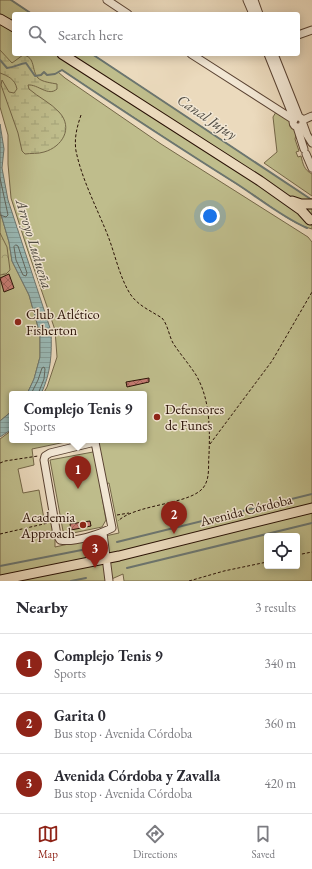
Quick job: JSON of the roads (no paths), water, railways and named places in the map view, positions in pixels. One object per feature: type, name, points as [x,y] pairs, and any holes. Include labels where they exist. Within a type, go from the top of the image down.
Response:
[{"type":"main road","points":[[0,19],[12,26]]},
{"type":"main road","points":[[65,56],[287,199],[304,213],[311,222]]},
{"type":"main road","points":[[287,199],[301,204],[312,205],[309,211],[311,222]]},
{"type":"main road","name":"Avenida Córdoba","points":[[0,580],[107,558],[312,508]]},
{"type":"street","points":[[107,0],[125,12]]},
{"type":"street","points":[[247,0],[252,12]]},
{"type":"street","points":[[254,0],[258,12]]},
{"type":"street","points":[[300,34],[312,30]]},
{"type":"street","points":[[194,56],[298,121]]},
{"type":"street","points":[[269,56],[298,121],[311,141],[306,151]]},
{"type":"street","points":[[275,56],[298,121],[312,168]]},
{"type":"street","points":[[298,121],[312,116]]},
{"type":"street","points":[[91,443],[50,453],[45,456],[44,460],[57,535],[60,540],[68,541],[103,533],[112,525],[95,443]]},
{"type":"street","points":[[103,533],[110,581]]},
{"type":"water","name":"Arroyo Ludueña","points":[[0,124],[4,149],[2,168],[8,200],[51,331],[50,363],[47,379],[42,391],[28,391],[34,379],[40,357],[40,334],[29,295],[12,261],[9,242],[0,211]]},
{"type":"water","points":[[9,414],[9,431],[0,437],[0,421]]},
{"type":"waterway","name":"Canal Jujuy","points":[[11,0],[29,12]]},
{"type":"waterway","name":"Canal Jujuy","points":[[95,56],[309,198]]},
{"type":"waterway","points":[[0,60],[7,68],[26,63],[35,76],[41,75],[44,72],[47,75],[55,74],[62,70],[280,213],[307,228]]},
{"type":"waterway","points":[[117,542],[312,494]]},
{"type":"waterway","points":[[127,568],[312,523]]},
{"type":"waterway","points":[[0,566],[92,548]]},
{"type":"waterway","points":[[71,581],[86,578]]},
{"type":"place","name":"Club Atlético Fisherton","points":[[18,322]]},
{"type":"place","name":"Defensores de Funes","points":[[157,417]]},
{"type":"place","name":"Complejo Tenis 9","points":[[78,489]]},
{"type":"place","name":"Academia Approach","points":[[83,525]]},
{"type":"place","name":"Garita 0","points":[[174,534]]},
{"type":"place","name":"Avenida Córdoba y Zavalla","points":[[95,568]]}]
